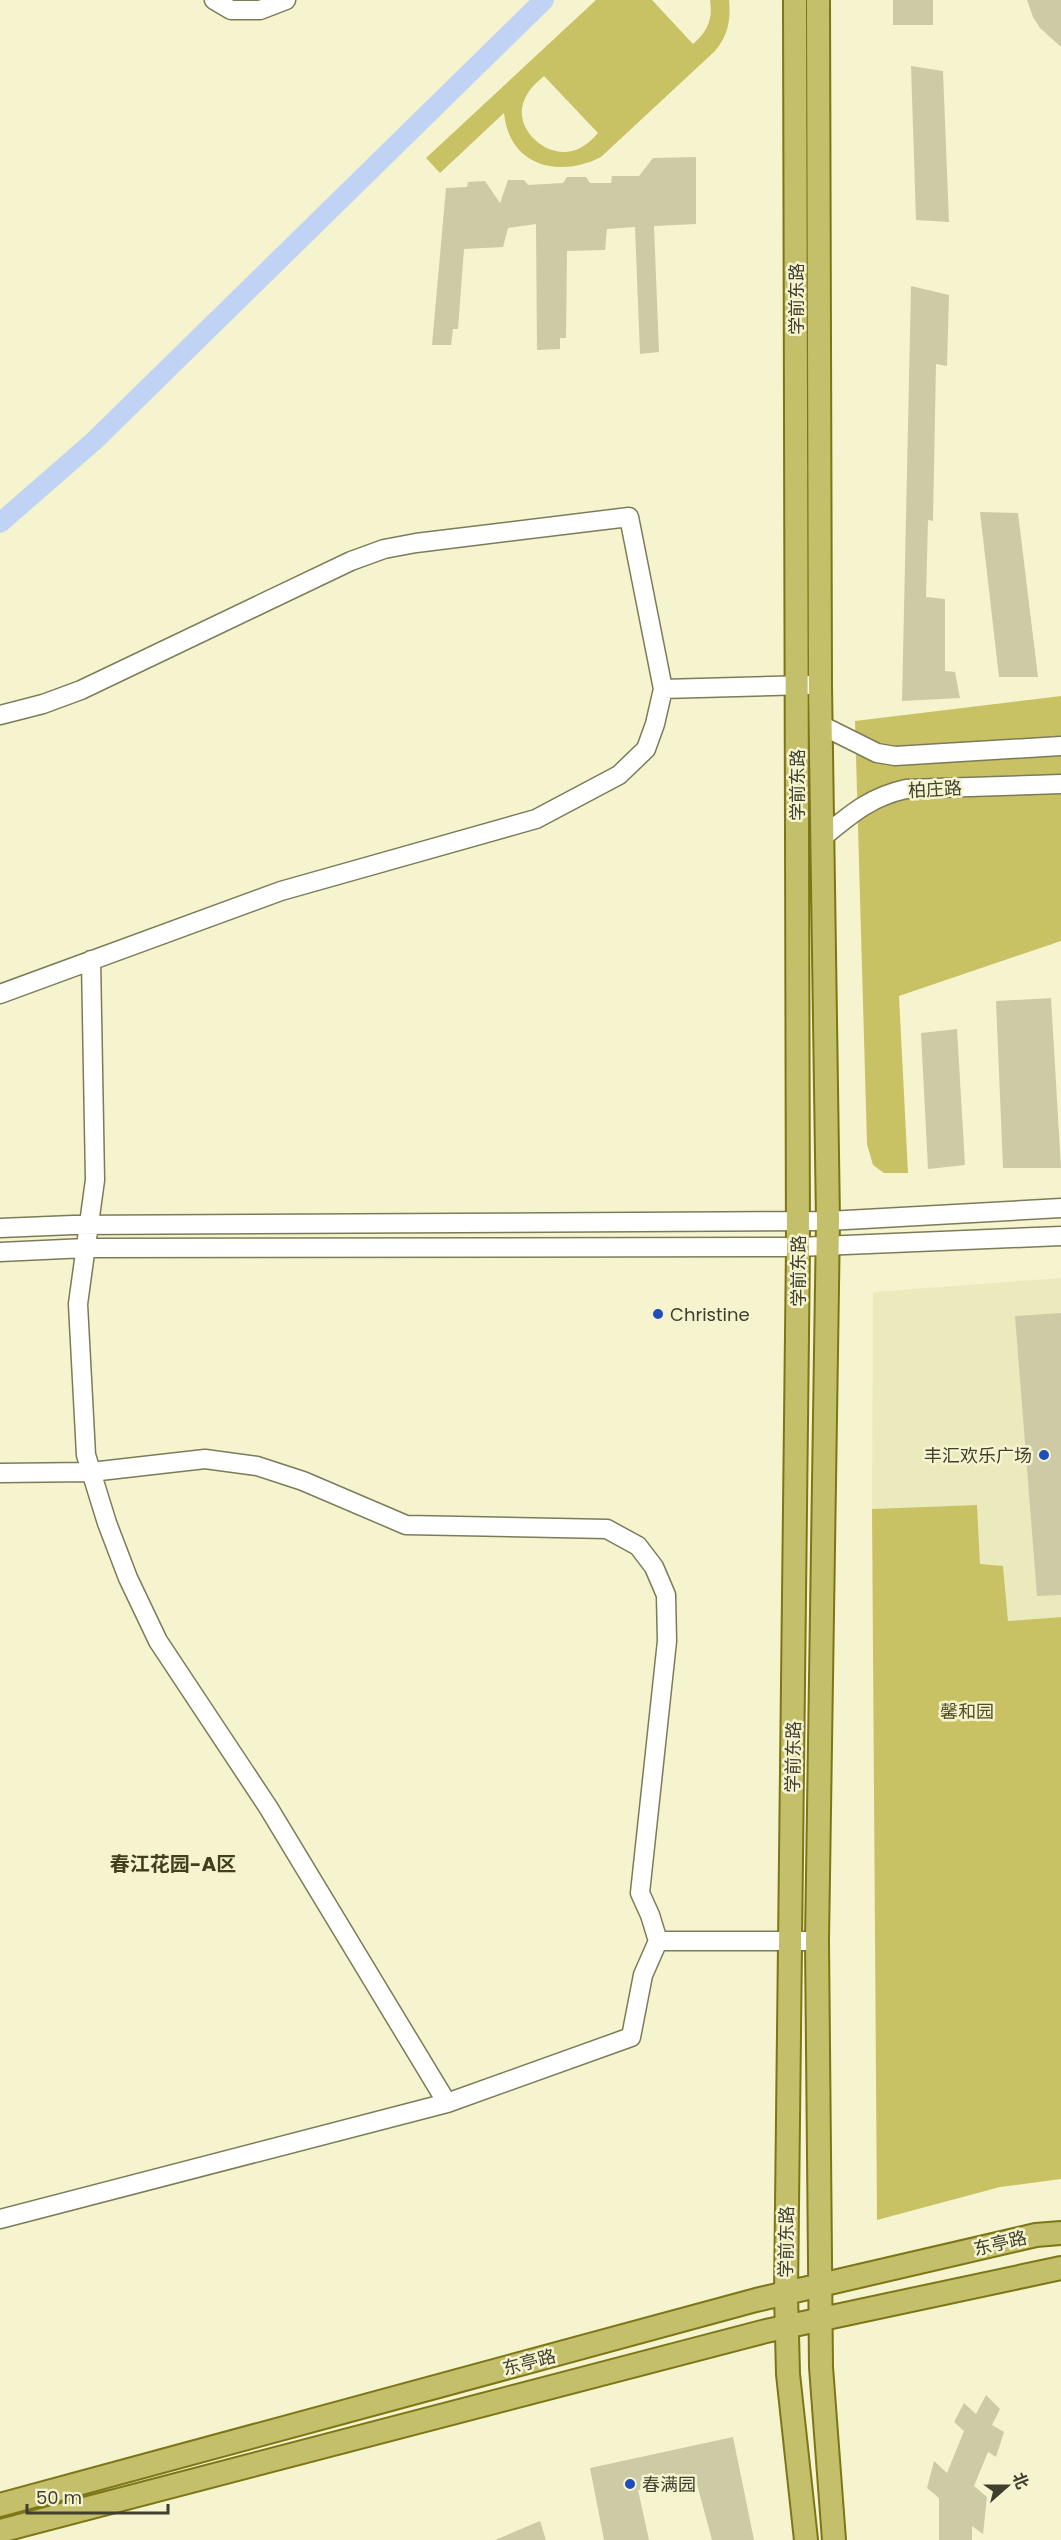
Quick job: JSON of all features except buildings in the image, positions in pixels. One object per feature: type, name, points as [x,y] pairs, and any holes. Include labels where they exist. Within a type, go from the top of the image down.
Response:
[{"type":"main road","name":"学前东路","points":[[795,0],[798,1247],[786,2294],[788,2374],[806,2540]]},
{"type":"main road","name":"学前东路","points":[[818,0],[820,685],[828,1221],[817,1941],[819,2286],[821,2367],[834,2540]]},
{"type":"main road","name":"东亭路","points":[[0,2505],[786,2294],[1036,2235],[1061,2233]]},
{"type":"main road","name":"东亭路","points":[[0,2531],[787,2327],[1061,2268]]},
{"type":"street","points":[[214,0],[231,10],[260,10],[286,0]]},
{"type":"street","points":[[0,715],[43,704],[81,690],[351,561],[384,549],[416,543],[629,517],[663,689],[655,724],[646,749],[619,775],[536,819],[281,891],[0,994]]},
{"type":"street","points":[[663,689],[820,685]]},
{"type":"street","name":"柏庄路","points":[[822,725],[877,753],[895,756],[1061,746]]},
{"type":"street","name":"柏庄路","points":[[823,837],[863,804],[885,794],[906,789],[1061,784]]},
{"type":"street","points":[[91,960],[95,1180],[78,1304],[86,1455],[91,1472],[128,1578],[158,1641],[268,1807],[447,2103]]},
{"type":"street","points":[[0,1228],[89,1225],[828,1221],[1061,1208]]},
{"type":"street","points":[[0,1252],[86,1248],[798,1247],[1061,1236]]},
{"type":"street","points":[[0,1473],[91,1472],[205,1459],[257,1466],[303,1481],[406,1525],[607,1529],[638,1545],[654,1567],[666,1595],[667,1641],[639,1893],[650,1915],[658,1941],[643,1975],[631,2037],[447,2103],[0,2219]]},
{"type":"street","points":[[658,1941],[817,1941]]},
{"type":"shaded area","points":[[1061,1278],[1061,1617],[1008,1621],[1003,1566],[980,1565],[977,1505],[872,1509],[873,1292]]},
{"type":"green space","points":[[596,0],[652,0],[693,44],[708,24],[711,13],[710,0],[729,0],[728,27],[715,51],[601,157],[585,164],[568,167],[538,163],[526,156],[515,145],[508,131],[504,113],[440,173],[426,158]],"holes":[[[544,76],[598,133],[586,144],[572,151],[552,150],[534,139],[527,131],[523,121],[524,101],[532,87]]]},
{"type":"green space","points":[[1061,696],[1061,941],[899,996],[908,1173],[884,1173],[873,1165],[867,1144],[855,721]]},
{"type":"green space","name":"馨和园","points":[[977,1505],[980,1564],[1003,1566],[1008,1621],[1061,1617],[1061,2179],[1000,2187],[877,2220],[872,1509]]},
{"type":"waterway","points":[[0,523],[94,441],[544,0]]},
{"type":"place","name":"Christine","points":[[658,1314]]},
{"type":"place","name":"丰汇欢乐广场","points":[[1044,1455]]},
{"type":"place","name":"春满园","points":[[630,2484]]},
{"type":"district","name":"春江花园-A区","points":[[173,1864]]}]
